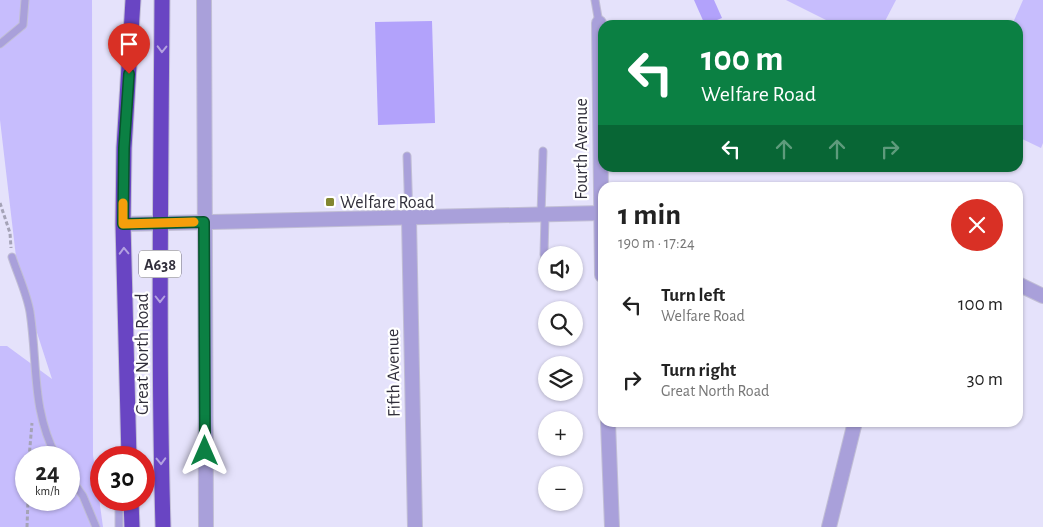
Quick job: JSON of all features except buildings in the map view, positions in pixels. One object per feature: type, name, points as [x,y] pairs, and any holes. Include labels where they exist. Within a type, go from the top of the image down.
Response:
[{"type":"highway","name":"Great North Road","points":[[129,446],[123,224],[124,148],[133,0]]},
{"type":"highway","name":"Great North Road","points":[[162,0],[160,436],[163,527]]},
{"type":"highway","points":[[131,511],[132,527]]},
{"type":"street","points":[[204,0],[206,527]]},
{"type":"street","points":[[123,224],[409,219],[598,213]]},
{"type":"street","name":"Fifth Avenue","points":[[409,219],[415,527]]},
{"type":"street","points":[[1023,286],[1043,296]]},
{"type":"street","points":[[608,427],[612,527]]},
{"type":"street","points":[[829,527],[854,427]]},
{"type":"lane","points":[[0,44],[23,25],[25,0]]},
{"type":"lane","points":[[595,0],[598,20]]},
{"type":"lane","points":[[543,151],[544,246]]},
{"type":"lane","points":[[407,156],[409,219]]},
{"type":"lane","points":[[12,257],[29,309],[39,409],[46,437],[51,446]]},
{"type":"lane","points":[[128,446],[129,442]]},
{"type":"lane","points":[[80,492],[96,527]]},
{"type":"lane","points":[[119,511],[120,527]]},
{"type":"path","points":[[0,203],[10,233],[12,257]]},
{"type":"path","points":[[30,446],[31,426],[39,409]]},
{"type":"path","points":[[27,527],[28,511]]},
{"type":"shaded area","points":[[0,0],[92,0],[93,446],[90,446],[90,511],[101,511],[103,527],[0,527],[0,346],[7,346],[52,379],[18,274],[0,120]]},
{"type":"shaded area","points":[[786,0],[896,0],[886,20],[826,20]]},
{"type":"shaded area","points":[[1023,0],[1043,0],[1043,143],[1041,148],[1023,139],[1023,20],[1014,20]]},
{"type":"slow traffic","points":[[123,203],[123,224],[194,222]]},
{"type":"place","name":"Welfare Road","points":[[330,202]]},
{"type":"route","points":[[129,74],[124,148],[123,224],[204,222],[205,451]]}]
